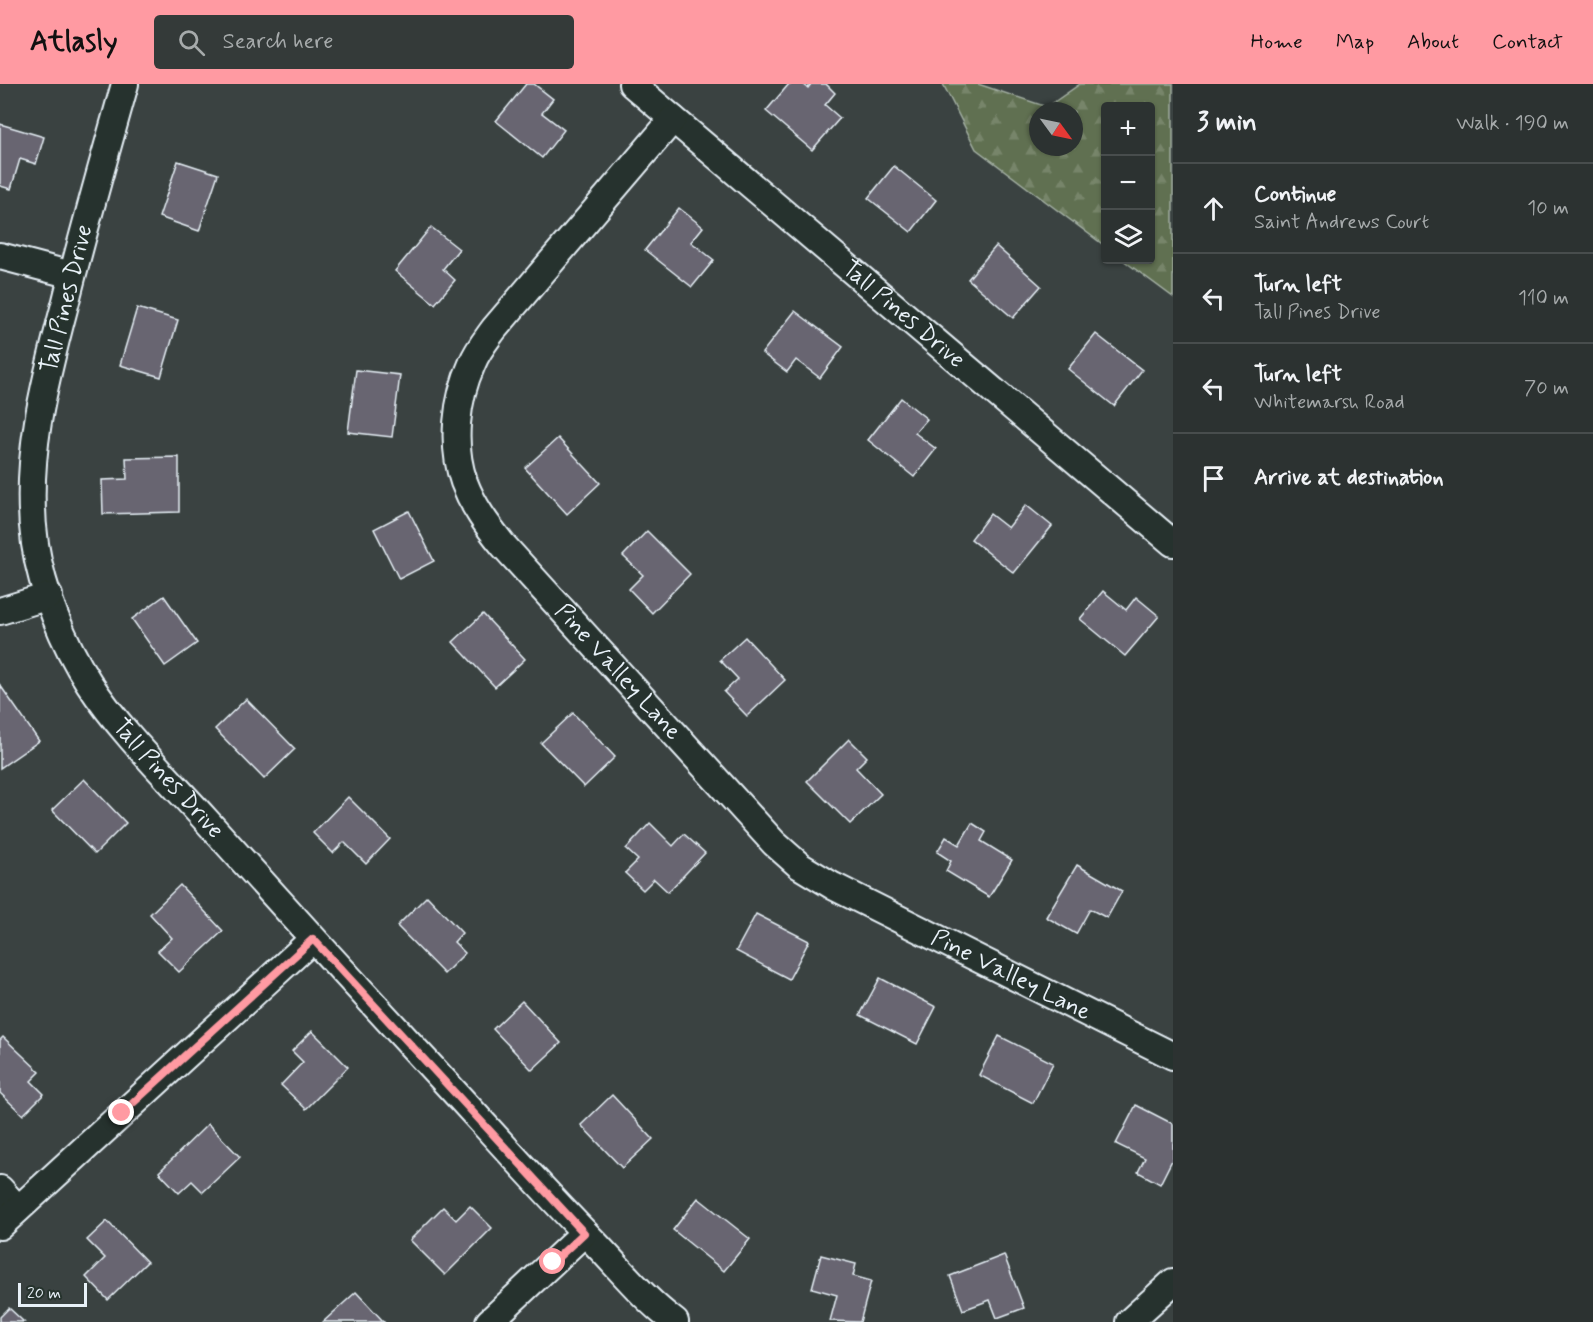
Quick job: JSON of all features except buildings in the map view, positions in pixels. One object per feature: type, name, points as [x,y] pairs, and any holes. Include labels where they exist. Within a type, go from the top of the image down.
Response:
[{"type":"street","name":"Tall Pines Drive","points":[[124,84],[72,275],[37,426],[32,468],[35,543],[41,572],[60,627],[89,684],[147,754],[313,939],[584,1233],[675,1322]]},
{"type":"street","name":"Tall Pines Drive","points":[[632,84],[1173,543]]},
{"type":"street","name":"Pine Valley Lane","points":[[673,119],[494,329],[472,364],[461,398],[457,433],[459,465],[479,514],[503,545],[774,843],[800,866],[833,886],[1173,1056]]},
{"type":"street","points":[[0,256],[72,275]]},
{"type":"street","points":[[0,611],[49,596]]},
{"type":"street","points":[[0,1189],[9,1217],[313,939]]},
{"type":"street","points":[[489,1322],[584,1233]]},
{"type":"street","points":[[1129,1322],[1173,1282]]},
{"type":"green space","points":[[943,84],[978,84],[1032,102],[1029,102],[1029,156],[1083,156],[1083,102],[1054,102],[1080,84],[1173,84],[1173,297],[1128,264],[1155,264],[1155,102],[1101,102],[1101,243],[976,149]]},
{"type":"route","points":[[122,1113],[313,939],[584,1233],[553,1262]]}]
